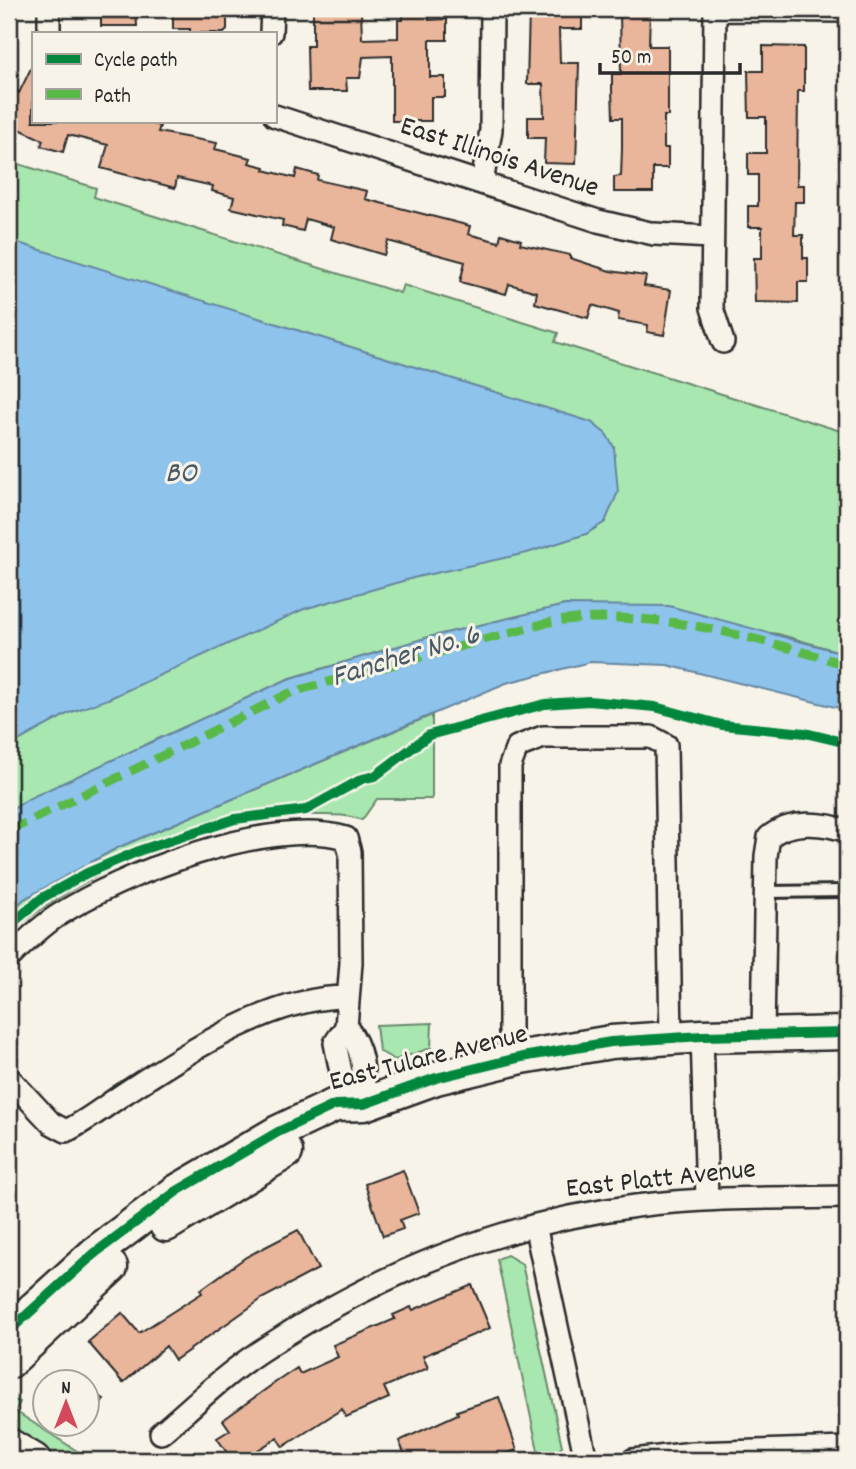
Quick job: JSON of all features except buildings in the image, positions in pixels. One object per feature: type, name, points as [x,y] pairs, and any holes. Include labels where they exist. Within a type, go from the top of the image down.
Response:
[{"type":"street","points":[[49,9],[49,32]]},
{"type":"street","points":[[271,32],[272,9]]},
{"type":"street","points":[[482,183],[491,130],[492,9]]},
{"type":"street","points":[[723,342],[712,308],[710,237],[715,9],[847,11]]},
{"type":"street","name":"East Illinois Avenue","points":[[276,116],[598,221],[654,234],[710,237]]},
{"type":"street","points":[[510,1060],[510,766],[517,747],[543,737],[651,737],[666,746],[671,1038]]},
{"type":"street","points":[[763,1035],[765,892],[769,837],[782,827],[810,824],[847,831]]},
{"type":"street","points":[[9,958],[57,916],[95,895],[172,863],[212,849],[277,835],[311,832],[346,838],[350,852],[351,963],[346,1027],[335,1043],[342,1077],[364,1104]]},
{"type":"street","points":[[9,1078],[51,1123],[66,1131],[154,1075],[252,1022],[297,1002],[322,997],[347,998]]},
{"type":"street","name":"East Tulare Avenue","points":[[12,1320],[121,1232],[220,1164],[335,1105],[364,1104],[436,1078],[510,1060],[611,1042],[702,1036],[847,1033]]},
{"type":"street","points":[[702,1036],[707,1199]]},
{"type":"street","name":"East Tulare Avenue","points":[[9,1362],[87,1287],[142,1242],[192,1208],[279,1156],[344,1124],[364,1104]]},
{"type":"street","name":"East Platt Avenue","points":[[161,1433],[256,1354],[370,1286],[438,1256],[536,1225],[636,1206],[707,1199],[847,1197]]},
{"type":"street","points":[[536,1225],[586,1460]]},
{"type":"street","points":[[9,1445],[34,1460]]},
{"type":"street","points":[[633,1460],[693,1453],[847,1448]]},
{"type":"lane","points":[[765,892],[847,891]]},
{"type":"green space","points":[[9,161],[96,188],[94,197],[400,293],[403,285],[558,333],[555,342],[847,433],[847,654],[778,634],[565,605],[429,637],[288,679],[28,799],[9,812]]},
{"type":"green space","points":[[432,715],[432,799],[377,799],[362,820],[333,815],[276,817],[235,824],[194,836],[112,868],[39,911],[9,934],[9,913],[24,899],[117,848]]},
{"type":"green space","points":[[432,1023],[431,1048],[395,1060],[379,1051],[376,1025]]},
{"type":"green space","points":[[507,1255],[522,1264],[562,1446],[554,1459],[540,1460],[497,1259]]},
{"type":"green space","points":[[9,1398],[20,1402],[15,1411],[32,1422],[32,1438],[57,1438],[91,1460],[56,1460],[9,1431]]},
{"type":"water","name":"BO","points":[[9,240],[591,422],[606,434],[614,447],[618,492],[605,522],[586,534],[527,553],[417,577],[304,609],[108,699],[69,713],[9,746]]},
{"type":"water","name":"Fancher No. 6","points":[[565,605],[669,606],[847,654],[847,710],[667,665],[590,662],[506,683],[117,848],[24,899],[9,913],[9,812],[28,799],[288,679],[429,637]]},
{"type":"marked path","points":[[9,831],[292,692],[550,622],[588,618],[663,621],[737,635],[847,665]]},
{"type":"cycle path","points":[[9,926],[42,898],[87,873],[141,850],[235,819],[306,810],[362,779],[375,776],[429,735],[545,704],[589,701],[655,707],[722,725],[805,733],[847,743]]},
{"type":"cycle path","points":[[9,1331],[95,1253],[177,1191],[278,1132],[335,1105],[364,1104],[436,1078],[522,1057],[611,1042],[702,1036],[847,1033]]}]
